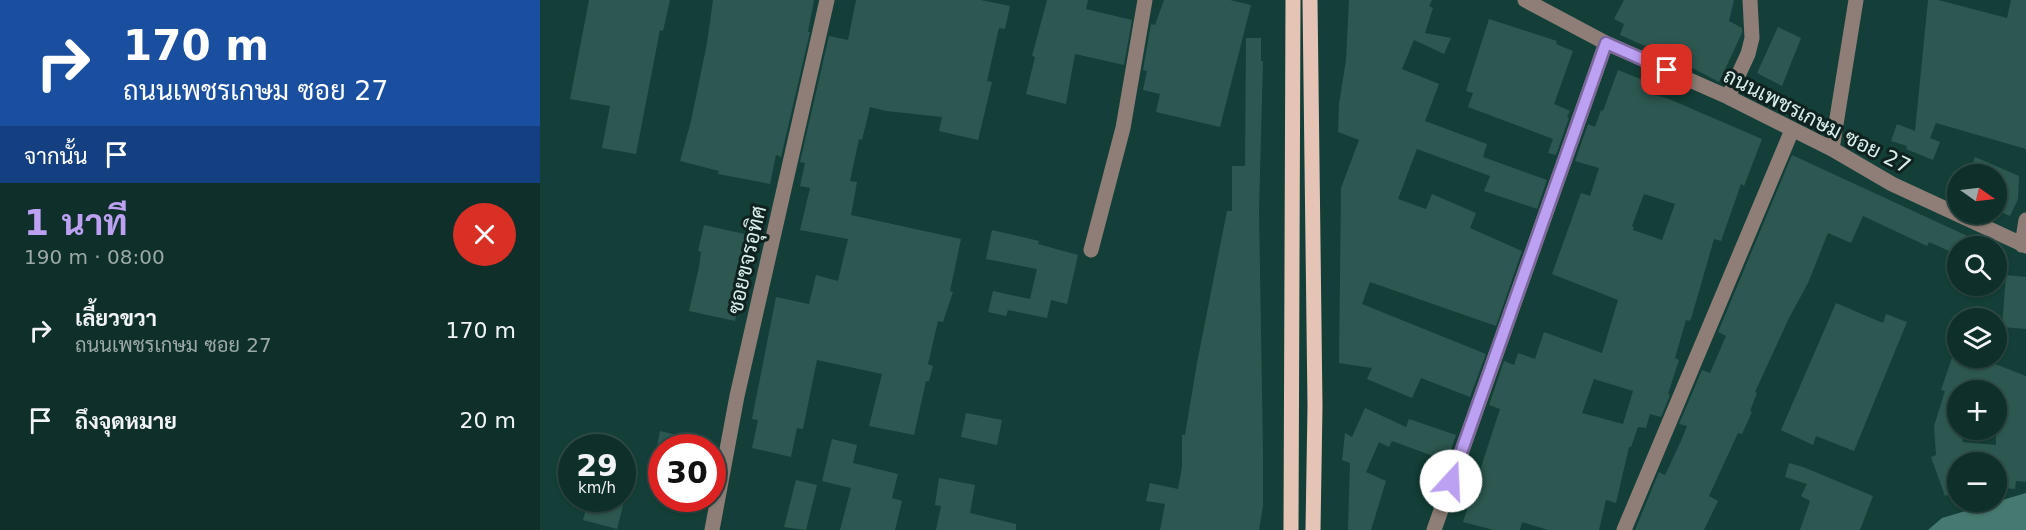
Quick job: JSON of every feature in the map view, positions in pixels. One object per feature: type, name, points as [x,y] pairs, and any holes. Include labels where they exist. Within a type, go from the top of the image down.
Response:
[{"type":"main road","points":[[1291,530],[1293,0]]},
{"type":"main road","points":[[1310,0],[1315,406],[1313,530]]},
{"type":"street","name":"ซอยขจรอุทิศ","points":[[712,530],[737,396],[827,0]]},
{"type":"street","points":[[1091,250],[1123,128],[1145,0]]},
{"type":"street","name":"ถนนเพชรเกษม ซอย 27","points":[[1525,0],[1606,43],[1728,97],[1832,149],[1893,184],[2024,246]]},
{"type":"street","points":[[1728,97],[1749,54],[1752,38],[1750,0]]},
{"type":"street","points":[[1832,149],[1856,0]]},
{"type":"street","points":[[1434,530],[1606,43]]},
{"type":"street","points":[[1624,530],[1792,130]]},
{"type":"street","points":[[2024,246],[2026,220]]},
{"type":"water","points":[[2026,493],[2026,530],[1928,530],[1942,518],[1962,512],[2007,512],[2007,499]]},
{"type":"building","points":[[589,0],[670,0],[663,31],[660,30],[636,154],[602,148],[610,106],[570,99]]},
{"type":"building","points":[[713,0],[814,0],[808,32],[810,32],[781,157],[776,155],[770,184],[718,174],[719,171],[680,161],[691,121],[707,43]]},
{"type":"building","points":[[856,0],[981,0],[1010,6],[1005,29],[999,28],[987,81],[992,82],[978,140],[939,131],[942,117],[870,107],[862,140],[859,139],[850,181],[857,182],[851,215],[961,239],[950,291],[953,292],[943,322],[938,321],[928,364],[933,366],[929,381],[926,381],[914,435],[869,426],[882,374],[817,360],[803,429],[797,428],[791,457],[752,448],[758,420],[752,419],[776,297],[809,304],[816,275],[838,281],[848,239],[800,230],[810,188],[800,186],[805,163],[800,162],[829,36],[848,40]]},
{"type":"building","points":[[1047,0],[1088,0],[1086,9],[1132,20],[1124,65],[1075,54],[1066,104],[1026,94],[1035,57],[1032,56]]},
{"type":"building","points":[[1164,0],[1230,0],[1251,5],[1220,127],[1156,112],[1160,94],[1143,90],[1147,71],[1143,70],[1151,24],[1155,25]]},
{"type":"building","points":[[1349,0],[1432,0],[1429,6],[1433,8],[1425,33],[1451,38],[1444,54],[1414,40],[1402,69],[1439,84],[1425,121],[1487,144],[1483,157],[1547,180],[1537,209],[1484,191],[1490,176],[1417,149],[1398,199],[1426,209],[1432,194],[1476,213],[1470,228],[1522,251],[1496,326],[1370,282],[1362,304],[1486,354],[1470,397],[1421,378],[1412,398],[1367,379],[1372,368],[1339,363],[1341,188],[1359,140],[1338,132],[1339,104],[1346,60]]},
{"type":"building","points":[[1624,0],[1734,0],[1729,21],[1742,28],[1742,33],[1719,82],[1679,61],[1620,35],[1624,24],[1614,19]]},
{"type":"building","points":[[1928,0],[1938,0],[2007,18],[2011,0],[2026,0],[2026,149],[1936,123],[1930,138],[1940,142],[1933,160],[1906,149],[1907,146],[1891,141],[1897,124],[1915,131]]},
{"type":"building","points":[[1489,19],[1557,41],[1556,44],[1573,51],[1554,104],[1570,111],[1556,155],[1548,153],[1553,139],[1468,107],[1473,93],[1466,91]]},
{"type":"building","points":[[1778,27],[1801,38],[1782,86],[1757,73]]},
{"type":"building","points":[[1246,38],[1261,38],[1261,61],[1263,61],[1259,210],[1263,506],[1259,530],[1160,530],[1165,504],[1146,501],[1150,483],[1178,489],[1182,467],[1182,435],[1185,435],[1227,211],[1232,211],[1232,166],[1245,166]]},
{"type":"building","points":[[1618,70],[1648,82],[1645,92],[1669,99],[1762,139],[1744,186],[1741,184],[1721,241],[1714,239],[1691,319],[1686,320],[1675,358],[1679,360],[1668,394],[1670,395],[1661,417],[1650,414],[1646,428],[1638,427],[1631,447],[1629,447],[1616,503],[1606,500],[1599,530],[1548,530],[1522,522],[1520,530],[1494,530],[1463,522],[1500,409],[1489,405],[1504,361],[1514,365],[1518,353],[1535,359],[1544,332],[1602,353],[1618,300],[1552,274],[1581,193],[1590,196],[1599,168],[1575,161],[1588,124],[1595,127],[1601,110],[1603,111]],"holes":[[[1644,194],[1675,204],[1662,240],[1633,230],[1632,226]],[[1594,379],[1633,391],[1623,424],[1582,413]]]},
{"type":"building","points":[[1792,155],[1967,236],[1947,236],[1947,250],[1929,242],[1927,246],[1863,216],[1851,243],[1828,233],[1808,283],[1755,392],[1757,393],[1750,411],[1752,412],[1742,434],[1738,433],[1709,496],[1718,501],[1704,530],[1635,530],[1659,472],[1665,475],[1681,441],[1687,426],[1679,424],[1702,370],[1710,373],[1726,336],[1718,332]]},
{"type":"building","points":[[1975,157],[1991,164],[1973,164]]},
{"type":"building","points":[[2007,171],[2019,176],[2018,199],[2010,216],[2007,215]]},
{"type":"building","points":[[704,225],[758,237],[752,264],[739,261],[731,297],[740,299],[735,321],[689,311],[699,267],[701,252],[698,251]]},
{"type":"building","points":[[992,230],[1039,241],[1038,244],[1078,255],[1067,304],[1051,300],[1047,318],[1008,310],[1006,316],[988,312],[993,291],[1030,299],[1037,269],[986,259]]},
{"type":"building","points":[[2007,275],[2026,277],[2026,329],[2007,327],[2007,308],[2003,308],[2004,296],[2007,296]]},
{"type":"building","points":[[1836,303],[1883,323],[1886,314],[1907,322],[1854,451],[1816,436],[1813,445],[1781,430]]},
{"type":"building","points":[[1949,368],[2005,368],[2026,376],[2026,482],[2016,481],[2015,489],[2007,488],[2007,452],[1947,452],[1947,495],[1945,496],[1931,457],[1936,455],[1934,426],[1945,391],[1941,390]]},
{"type":"building","points":[[1365,408],[1406,427],[1409,419],[1456,435],[1447,461],[1392,441],[1389,447],[1379,442],[1366,472],[1386,481],[1371,530],[1348,530],[1350,463],[1342,460],[1345,433],[1352,437]]},
{"type":"building","points":[[966,413],[1002,420],[997,445],[961,437]]},
{"type":"building","points":[[832,439],[857,445],[853,463],[898,474],[892,498],[902,501],[895,530],[840,530],[851,488],[822,481]]},
{"type":"building","points":[[1789,463],[1873,496],[1860,530],[1800,530],[1810,501],[1801,496],[1807,484],[1785,477]]},
{"type":"building","points":[[939,478],[975,485],[970,513],[1016,524],[1016,530],[936,530],[941,506],[935,505]]},
{"type":"building","points":[[796,480],[817,485],[806,530],[784,527]]},
{"type":"building","points":[[585,512],[621,512],[617,529],[583,520]]},
{"type":"route","points":[[1451,481],[1606,43],[1667,70]]}]
